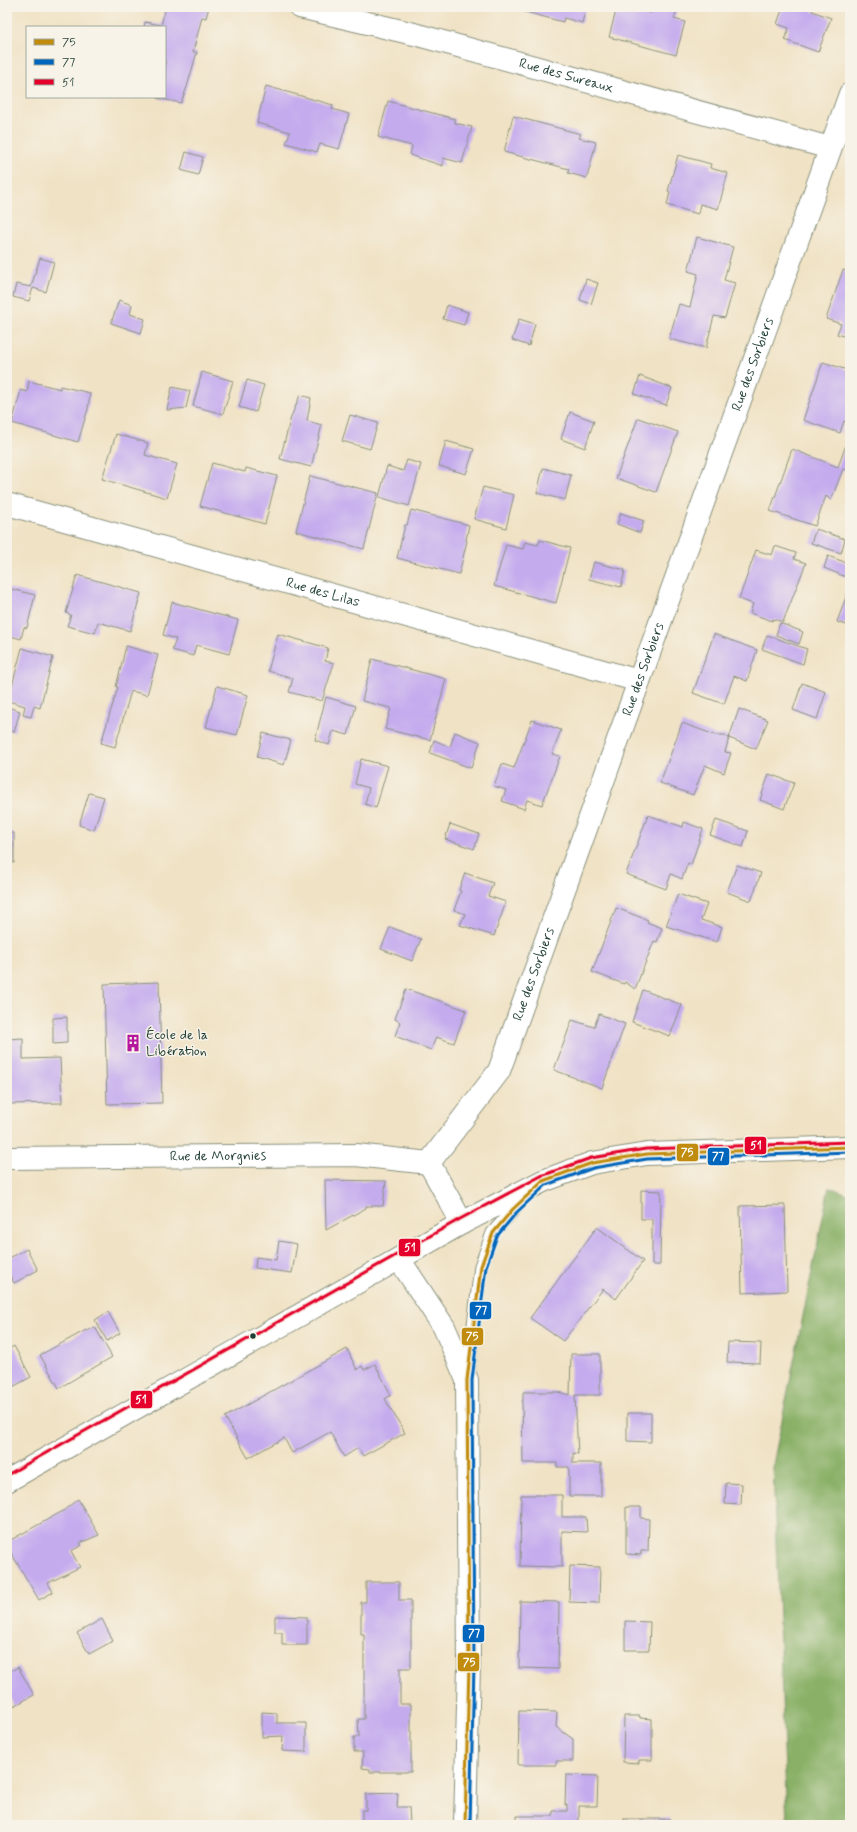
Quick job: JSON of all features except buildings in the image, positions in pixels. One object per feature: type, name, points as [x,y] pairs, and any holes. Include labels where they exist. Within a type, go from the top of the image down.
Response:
[{"type":"street","name":"Rue des Sureaux","points":[[300,7],[414,34],[830,148]]},
{"type":"street","name":"Rue des Sorbiers","points":[[429,1163],[499,1071],[850,94]]},
{"type":"street","name":"Rue des Lilas","points":[[7,504],[639,681]]},
{"type":"street","points":[[7,1481],[462,1223],[543,1181],[592,1163],[647,1154],[850,1147]]},
{"type":"street","name":"Rue de Morgnies","points":[[7,1158],[356,1154],[429,1163]]},
{"type":"street","points":[[429,1163],[462,1223]]},
{"type":"street","points":[[399,1259],[444,1326],[467,1380],[469,1665],[465,1825]]},
{"type":"lane","points":[[467,1380],[481,1266],[493,1233],[513,1209],[543,1181]]},
{"type":"green space","points":[[829,1187],[850,1195],[850,1825],[787,1825],[773,1465]]},
{"type":"transit line","name":"51","points":[[7,1475],[460,1219],[541,1176],[591,1158],[646,1149],[850,1142]]},
{"type":"transit line","name":"75","points":[[465,1825],[469,1665],[467,1380],[481,1266],[493,1233],[513,1209],[543,1181],[592,1163],[647,1154],[850,1147]]},
{"type":"transit line","name":"77","points":[[470,1825],[474,1665],[472,1380],[486,1267],[497,1236],[517,1212],[546,1185],[593,1168],[647,1159],[850,1152]]},
{"type":"place","name":"École de la Libération","points":[[133,1043]]}]
